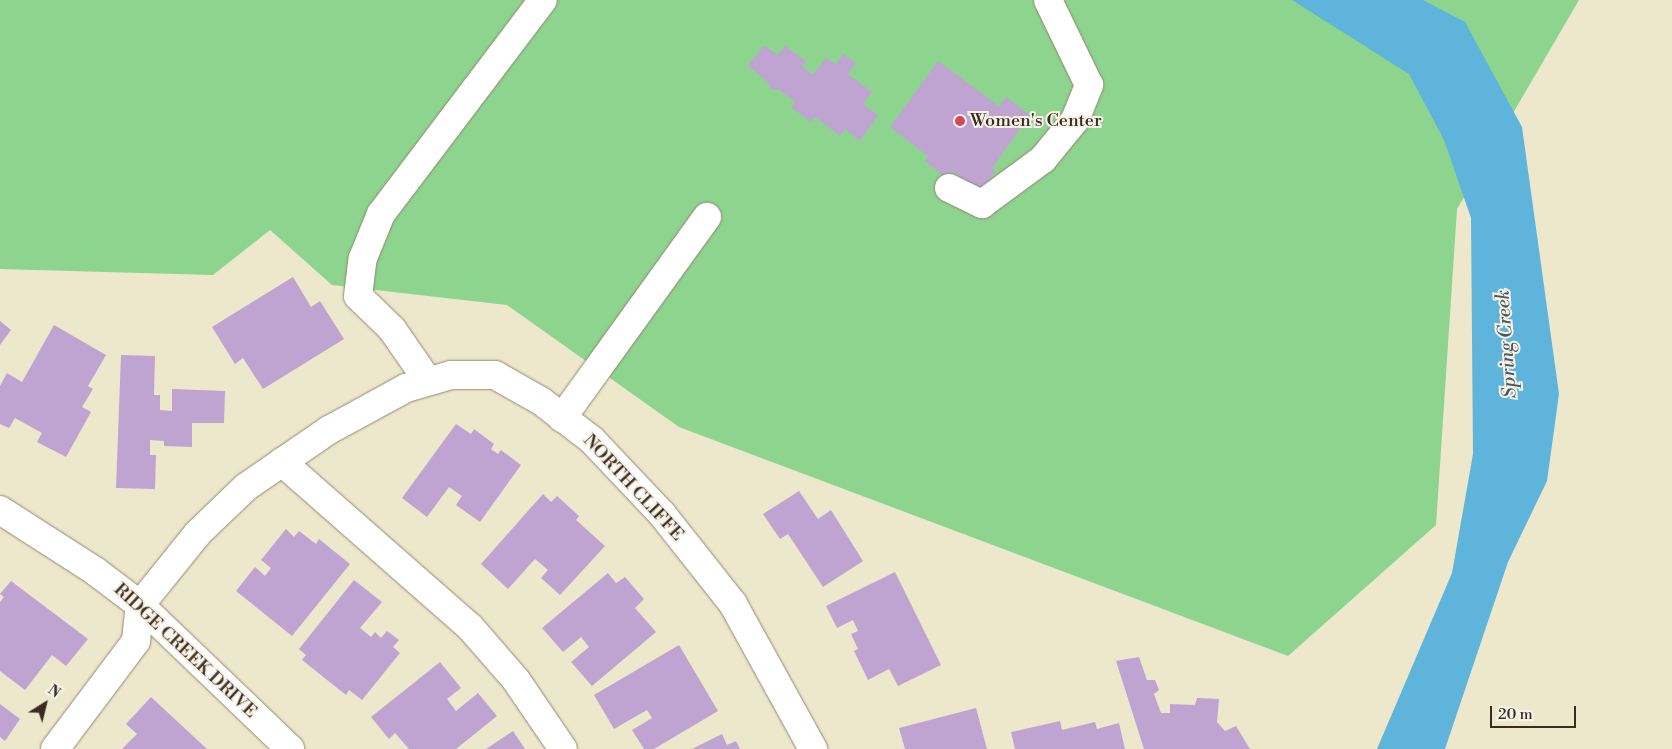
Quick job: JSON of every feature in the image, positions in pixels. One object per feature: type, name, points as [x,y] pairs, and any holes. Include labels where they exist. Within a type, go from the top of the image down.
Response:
[{"type":"street","points":[[428,381],[392,329],[358,296],[363,258],[381,214],[543,0]]},
{"type":"street","points":[[950,188],[982,204],[1043,159],[1075,120],[1089,85],[1048,0]]},
{"type":"street","points":[[562,418],[707,217]]},
{"type":"street","name":"NORTH CLIFFE","points":[[140,605],[198,533],[246,487],[338,425],[406,388],[451,375],[494,375],[562,418],[592,440],[662,514],[733,604],[813,749]]},
{"type":"street","points":[[282,462],[470,627],[516,680],[563,749]]},
{"type":"street","name":"RIDGE CREEK DRIVE","points":[[0,510],[95,570],[140,605],[290,749]]},
{"type":"street","points":[[55,749],[136,641],[140,605]]},
{"type":"green space","points":[[0,0],[1579,0],[1457,209],[1436,525],[1288,656],[679,427],[507,305],[332,285],[270,230],[213,275],[0,269]]},
{"type":"water","name":"Spring Creek","points":[[1292,0],[1423,0],[1465,22],[1522,127],[1559,394],[1547,481],[1508,562],[1445,749],[1377,749],[1452,573],[1473,454],[1471,218],[1444,140],[1409,74]]},
{"type":"building","points":[[764,45],[778,55],[785,46],[806,61],[802,66],[813,75],[826,58],[836,64],[843,54],[856,63],[848,74],[872,92],[863,104],[878,115],[860,141],[845,129],[840,136],[815,117],[811,122],[791,107],[795,102],[779,90],[771,89],[767,81],[748,66]]},
{"type":"building","name":"Women's Center","points":[[938,61],[999,106],[1006,97],[1030,115],[992,168],[996,170],[980,191],[953,171],[948,179],[925,161],[928,156],[890,127]]},
{"type":"building","points":[[293,277],[311,307],[320,301],[344,339],[263,389],[243,358],[235,364],[212,327]]},
{"type":"building","points":[[0,321],[11,330],[0,345]]},
{"type":"building","points":[[54,325],[106,355],[88,386],[93,389],[82,407],[91,412],[66,457],[37,442],[42,433],[15,418],[9,428],[0,424],[0,386],[7,373],[22,382]]},
{"type":"building","points":[[121,355],[155,356],[154,395],[160,395],[160,410],[172,411],[172,389],[225,391],[224,423],[192,423],[192,447],[164,446],[164,441],[150,440],[150,455],[156,455],[155,489],[116,488]]},
{"type":"building","points":[[456,424],[471,434],[474,429],[494,444],[491,449],[498,454],[501,450],[521,465],[480,522],[456,505],[462,496],[449,487],[427,517],[402,498]]},
{"type":"building","points":[[799,491],[818,519],[831,510],[863,561],[823,587],[788,534],[780,539],[763,514]]},
{"type":"building","points":[[543,494],[551,502],[557,496],[579,516],[576,520],[605,546],[560,595],[541,578],[548,570],[535,559],[508,589],[481,564]]},
{"type":"building","points":[[286,529],[294,537],[299,531],[316,544],[319,539],[350,564],[292,636],[236,591],[255,567],[265,576],[271,568],[261,560]]},
{"type":"building","points":[[895,572],[941,665],[898,686],[889,669],[868,680],[854,651],[858,649],[851,634],[858,631],[853,620],[837,628],[826,606]]},
{"type":"building","points":[[608,573],[616,583],[625,577],[644,599],[635,608],[656,632],[592,686],[571,662],[589,647],[581,637],[563,652],[542,628]]},
{"type":"building","points":[[354,580],[382,602],[360,628],[371,637],[375,632],[381,638],[387,631],[399,640],[393,647],[400,653],[362,700],[349,690],[346,695],[302,660],[306,655],[299,649]]},
{"type":"building","points":[[11,581],[88,639],[66,666],[52,655],[25,690],[0,671],[0,602],[4,597],[0,594]]},
{"type":"building","points":[[679,645],[718,711],[654,749],[644,749],[632,730],[652,718],[647,710],[614,729],[594,695]]},
{"type":"building","points":[[1139,657],[1147,680],[1155,680],[1159,690],[1154,694],[1161,713],[1170,713],[1170,704],[1195,705],[1197,698],[1219,699],[1217,722],[1225,731],[1236,726],[1250,749],[1144,749],[1116,661]]},
{"type":"building","points":[[440,662],[461,688],[447,699],[456,711],[478,693],[497,716],[456,749],[409,749],[395,733],[389,739],[371,717]]},
{"type":"building","points":[[151,697],[207,749],[122,749],[137,734],[126,724]]},
{"type":"building","points":[[0,704],[20,719],[5,741],[0,737]]},
{"type":"building","points":[[976,708],[987,749],[905,749],[899,728]]},
{"type":"building","points":[[1060,721],[1062,730],[1095,722],[1097,729],[1119,723],[1125,749],[1015,749],[1011,732]]},
{"type":"building","points":[[513,731],[525,749],[486,749]]},
{"type":"building","points":[[722,734],[727,745],[736,741],[740,749],[692,749]]},
{"type":"place","name":"Women's Center","points":[[960,121]]}]
